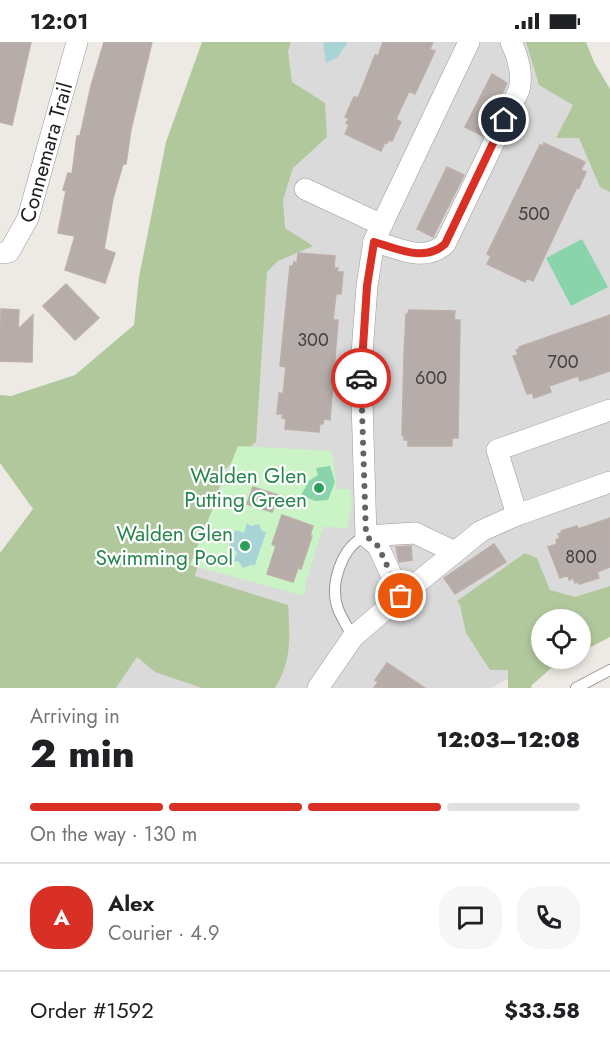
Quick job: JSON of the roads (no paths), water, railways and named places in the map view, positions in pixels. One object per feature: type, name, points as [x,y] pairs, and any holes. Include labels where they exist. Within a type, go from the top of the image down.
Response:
[{"type":"street","name":"Connemara Trail","points":[[0,253],[9,252],[28,218],[76,42]]},
{"type":"street","points":[[401,596],[378,546],[366,536],[361,367],[367,286],[378,233],[469,42]]},
{"type":"street","points":[[305,189],[378,233],[424,254],[439,249],[445,244],[519,90],[520,68],[511,42]]},
{"type":"street","points":[[517,515],[497,450],[610,410]]},
{"type":"street","points":[[318,688],[354,638],[401,596],[481,531],[517,515],[610,482]]},
{"type":"street","points":[[366,536],[416,532],[455,552]]},
{"type":"lane","points":[[354,638],[338,608],[335,595],[336,581],[351,546],[366,536]]},
{"type":"lane","points":[[576,688],[588,685],[610,670]]},
{"type":"water","points":[[323,42],[348,42],[337,58],[326,63]]},
{"type":"water","name":"Walden Glen Swimming Pool","points":[[247,523],[251,526],[259,524],[262,531],[266,532],[255,565],[243,568],[239,562],[234,561],[237,552],[229,542],[236,530],[244,533]]},
{"type":"place","name":"Walden Glen Putting Green","points":[[319,488]]},
{"type":"place","name":"Walden Glen Swimming Pool","points":[[245,546]]}]
